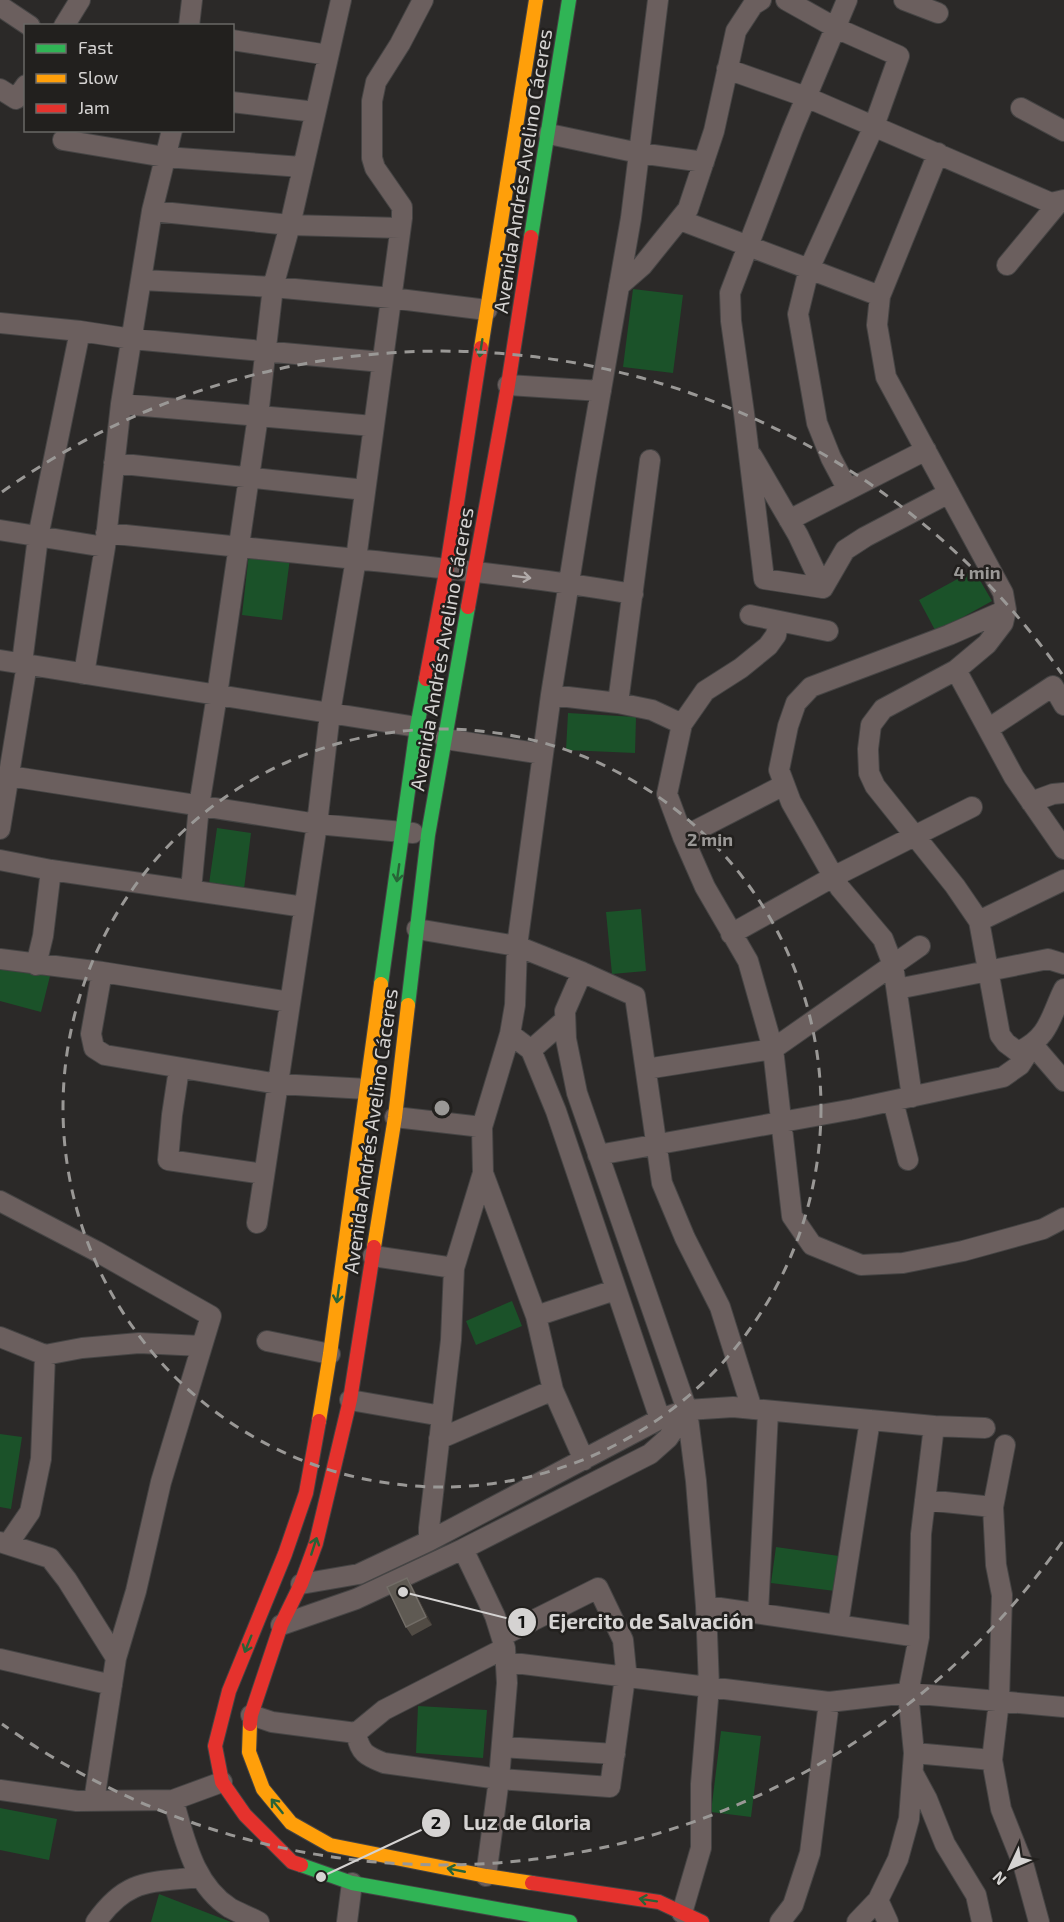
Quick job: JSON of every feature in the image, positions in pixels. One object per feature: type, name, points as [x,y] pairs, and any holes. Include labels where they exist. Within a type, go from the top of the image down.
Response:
[{"type":"street","points":[[65,24],[80,0]]},
{"type":"street","points":[[189,24],[192,0]]},
{"type":"street","points":[[191,890],[199,806],[218,695],[258,416],[273,287],[290,225],[341,0]]},
{"type":"street","points":[[257,1223],[317,824],[330,713],[356,559],[400,228],[402,207],[375,168],[372,158],[372,101],[375,82],[400,44],[423,0]]},
{"type":"street","name":"Avenida Andrés Avelino Cáceres","points":[[536,0],[447,567],[417,727],[330,1354],[306,1493],[285,1554],[229,1691],[215,1746],[222,1782],[244,1815],[292,1862],[352,1883],[570,1922]]},
{"type":"street","name":"Avenida Andrés Avelino Cáceres","points":[[569,0],[508,386],[428,835],[395,1117],[350,1400],[316,1543],[301,1584],[281,1625],[251,1715],[249,1752],[263,1789],[291,1823],[330,1845],[486,1876],[659,1902],[702,1922]]},
{"type":"street","points":[[429,1541],[452,1340],[454,1268],[483,1173],[482,1127],[510,1034],[515,1005],[517,946],[551,695],[631,218],[658,0]]},
{"type":"street","points":[[619,286],[642,266],[688,209],[714,131],[736,31],[753,5],[761,0]]},
{"type":"street","points":[[786,0],[836,28],[900,56],[874,126],[809,269],[798,314],[818,423],[831,458],[848,490]]},
{"type":"street","points":[[823,588],[764,579],[731,321],[730,293],[806,97],[847,0]]},
{"type":"street","points":[[904,0],[938,14]]},
{"type":"street","points":[[4,8],[27,24]]},
{"type":"street","points":[[234,40],[328,55]]},
{"type":"street","points":[[727,69],[806,97],[1051,203],[1062,200]]},
{"type":"street","points":[[0,89],[16,99],[24,88]]},
{"type":"street","points":[[234,102],[315,112]]},
{"type":"street","points":[[1021,108],[1064,131]]},
{"type":"street","points":[[84,674],[105,540],[121,404],[152,212],[171,132]]},
{"type":"street","points":[[549,134],[639,153],[704,162]]},
{"type":"street","points":[[63,140],[165,157],[302,167]]},
{"type":"street","points":[[938,153],[880,296],[877,325],[886,377],[1004,592],[1006,610],[1004,623],[987,644],[956,670],[883,709],[871,725],[868,749],[869,773],[875,786],[916,836],[979,921],[1000,1035],[1018,1052],[1033,1045]]},
{"type":"street","points":[[1007,265],[1062,200]]},
{"type":"street","points":[[152,212],[290,225],[400,228]]},
{"type":"street","points":[[680,220],[880,296]]},
{"type":"street","points":[[142,280],[273,287],[487,310]]},
{"type":"street","points":[[0,323],[132,339],[382,362]]},
{"type":"street","points":[[0,829],[24,664],[39,537],[80,331]]},
{"type":"street","points":[[508,386],[601,391]]},
{"type":"street","points":[[121,404],[373,426]]},
{"type":"street","points":[[747,447],[789,520],[823,588]]},
{"type":"street","points":[[789,520],[926,450]]},
{"type":"street","points":[[618,703],[650,460]]},
{"type":"street","points":[[114,463],[365,490]]},
{"type":"street","points":[[823,588],[846,550],[865,537],[949,493]]},
{"type":"street","points":[[0,530],[39,537],[238,545],[447,567],[633,594]]},
{"type":"street","points":[[908,1160],[902,1099],[897,989],[893,965],[883,939],[833,877],[791,802],[778,770],[796,703],[811,687],[949,635],[1006,610]]},
{"type":"street","points":[[750,615],[828,631]]},
{"type":"street","points":[[777,622],[776,635],[768,646],[741,668],[705,691],[682,724],[667,794],[705,887],[748,961],[772,1049],[792,1216],[812,1245],[861,1265],[903,1263],[963,1251],[1043,1229],[1064,1218]]},
{"type":"street","points":[[0,660],[417,727]]},
{"type":"street","points":[[956,670],[1014,777],[1064,849]]},
{"type":"street","points":[[988,729],[1053,686],[1064,705]]},
{"type":"street","points":[[551,695],[618,703],[652,710],[682,724]]},
{"type":"street","points":[[445,739],[543,754]]},
{"type":"street","points":[[9,776],[317,824],[428,835]]},
{"type":"street","points":[[683,837],[784,785]]},
{"type":"street","points":[[1031,802],[1053,794],[1064,793]]},
{"type":"street","points":[[731,934],[833,877],[972,807]]},
{"type":"street","points":[[0,860],[51,870],[304,907]]},
{"type":"street","points":[[36,965],[43,936],[51,870]]},
{"type":"street","points":[[979,921],[1064,879]]},
{"type":"street","points":[[417,929],[517,946],[635,996],[662,1183],[685,1238],[720,1307],[760,1411],[758,1613]]},
{"type":"street","points":[[645,1069],[772,1049],[920,946]]},
{"type":"street","points":[[0,959],[102,972],[291,1002]]},
{"type":"street","points":[[897,989],[1048,959],[1064,964]]},
{"type":"street","points":[[102,972],[92,1034],[94,1048],[105,1055],[278,1084],[367,1089]]},
{"type":"street","points":[[582,972],[565,1011],[566,1039],[577,1093],[687,1410],[696,1481],[706,1606],[709,1687],[700,1784],[701,1848],[682,1913]]},
{"type":"street","points":[[598,1155],[902,1099],[1003,1077],[1020,1065],[1044,1033],[1064,989]]},
{"type":"street","points":[[531,1050],[565,1020]]},
{"type":"street","points":[[510,1034],[531,1050],[556,1111],[660,1419]]},
{"type":"street","points":[[1033,1045],[1064,1081]]},
{"type":"street","points":[[178,1069],[171,1115],[168,1160],[264,1174]]},
{"type":"street","points":[[395,1117],[482,1127]]},
{"type":"street","points":[[483,1173],[536,1316],[553,1390],[584,1460]]},
{"type":"street","points":[[0,1201],[96,1251],[211,1316],[160,1482],[136,1591],[116,1658],[94,1800]]},
{"type":"street","points":[[373,1256],[454,1268]]},
{"type":"street","points":[[536,1316],[615,1290]]},
{"type":"street","points":[[0,1337],[45,1354],[139,1343],[202,1346]]},
{"type":"street","points":[[267,1341],[330,1354]]},
{"type":"street","points":[[45,1354],[41,1459],[30,1512],[4,1543],[50,1558],[67,1580],[116,1658]]},
{"type":"street","points":[[439,1439],[553,1390]]},
{"type":"street","points":[[350,1400],[442,1416]]},
{"type":"street","points":[[263,1609],[301,1584],[359,1574],[429,1541],[660,1419],[687,1410],[733,1407],[934,1426],[985,1428]]},
{"type":"street","points":[[281,1625],[356,1599],[463,1549],[650,1454],[668,1438],[687,1410]]},
{"type":"street","points":[[838,1625],[870,1420]]},
{"type":"street","points":[[857,1922],[878,1900],[898,1859],[909,1819],[913,1763],[908,1693],[919,1636],[921,1534],[934,1426]]},
{"type":"street","points":[[1005,1445],[993,1507],[996,1565],[1002,1595],[999,1701],[992,1760],[1002,1809],[1024,1867],[1040,1922]]},
{"type":"street","points":[[925,1500],[993,1507]]},
{"type":"street","points":[[463,1549],[495,1616],[504,1649],[507,1683],[500,1779],[486,1876]]},
{"type":"street","points":[[251,1715],[272,1722],[356,1733],[384,1710],[504,1649],[598,1588],[623,1640],[626,1670],[610,1787],[500,1779],[384,1763],[369,1757],[359,1748],[356,1733]]},
{"type":"street","points":[[706,1606],[919,1636]]},
{"type":"street","points":[[504,1649],[625,1678],[829,1702],[908,1693],[1064,1707]]},
{"type":"street","points":[[0,1659],[112,1685]]},
{"type":"street","points":[[780,1922],[793,1905],[810,1852],[829,1702]]},
{"type":"street","points":[[502,1747],[615,1754]]},
{"type":"street","points":[[913,1763],[992,1760]]},
{"type":"street","points":[[913,1763],[945,1844],[976,1895],[982,1922]]},
{"type":"street","points":[[0,1790],[77,1801],[172,1800],[222,1782]]},
{"type":"street","points":[[172,1800],[199,1877],[230,1908],[259,1922]]},
{"type":"street","points":[[96,1922],[106,1907],[125,1891],[140,1884],[199,1877]]},
{"type":"street","points":[[347,1922],[352,1883]]},
{"type":"street","points":[[878,1900],[888,1922]]},
{"type":"green space","points":[[633,289],[683,295],[673,373],[623,367]]},
{"type":"green space","points":[[249,553],[290,558],[282,620],[242,615]]},
{"type":"green space","points":[[974,570],[992,601],[936,632],[919,600]]},
{"type":"green space","points":[[568,713],[636,717],[635,753],[566,750]]},
{"type":"green space","points":[[217,828],[251,833],[244,889],[209,884]]},
{"type":"green space","points":[[641,909],[646,971],[612,974],[606,912]]},
{"type":"green space","points":[[0,962],[50,976],[41,1012],[0,1001]]},
{"type":"green space","points":[[512,1301],[522,1326],[476,1345],[466,1321]]},
{"type":"green space","points":[[0,1434],[22,1437],[11,1509],[0,1507]]},
{"type":"green space","points":[[776,1547],[839,1556],[835,1591],[771,1583]]},
{"type":"green space","points":[[418,1706],[487,1710],[483,1758],[416,1753]]},
{"type":"green space","points":[[721,1731],[761,1736],[751,1817],[711,1812]]},
{"type":"green space","points":[[0,1808],[57,1819],[49,1860],[0,1850]]},
{"type":"green space","points":[[159,1894],[231,1922],[151,1922]]},
{"type":"building","points":[[407,1578],[426,1617],[406,1627],[387,1587]]},
{"type":"traffic: fast","points":[[531,237],[569,0]]},
{"type":"traffic: fast","points":[[408,1005],[428,835],[468,607]]},
{"type":"traffic: fast","points":[[381,984],[417,727],[426,679]]},
{"type":"traffic: fast","points":[[301,1865],[352,1883],[570,1922]]},
{"type":"traffic: slow","points":[[481,348],[536,0]]},
{"type":"traffic: slow","points":[[319,1421],[381,984]]},
{"type":"traffic: slow","points":[[374,1247],[395,1117],[408,1005]]},
{"type":"traffic: slow","points":[[250,1724],[249,1752],[263,1789],[291,1823],[330,1845],[532,1883]]},
{"type":"traffic: jam","points":[[468,607],[508,385],[531,237]]},
{"type":"traffic: jam","points":[[426,679],[447,567],[481,348]]},
{"type":"traffic: jam","points":[[250,1724],[281,1625],[301,1584],[316,1543],[350,1400],[374,1247]]},
{"type":"traffic: jam","points":[[301,1865],[292,1862],[245,1815],[222,1782],[215,1746],[229,1691],[285,1554],[306,1493],[319,1421]]},
{"type":"traffic: jam","points":[[532,1883],[659,1902],[702,1922]]},
{"type":"place","name":"Ejercito de Salvación","points":[[403,1592]]},
{"type":"place","name":"Luz de Gloria","points":[[321,1877]]}]
